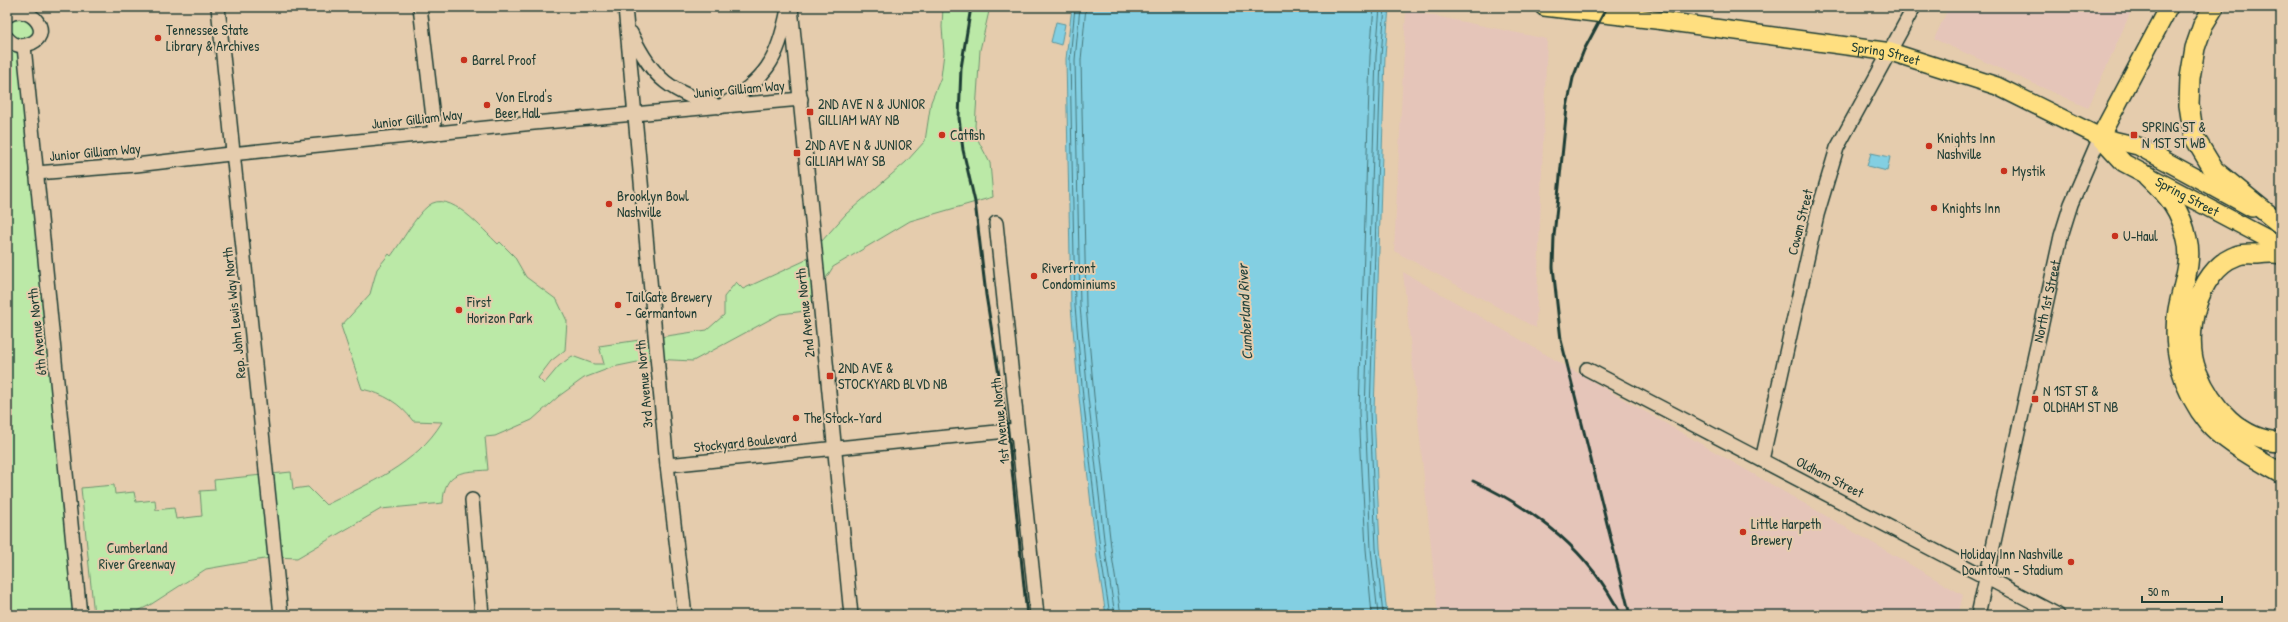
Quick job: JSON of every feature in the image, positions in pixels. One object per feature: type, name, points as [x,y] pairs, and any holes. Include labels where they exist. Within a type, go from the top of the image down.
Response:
[{"type":"highway","points":[[2214,7],[2203,25],[2195,48],[2190,78],[2189,105],[2194,137],[2214,170],[2280,223]]},
{"type":"highway","points":[[2148,176],[2171,198],[2188,240],[2189,256],[2178,310],[2176,332],[2179,360],[2188,393],[2209,424],[2250,456],[2281,473]]},
{"type":"highway","points":[[2281,254],[2236,255],[2216,267],[2199,295],[2193,319],[2193,350],[2196,371],[2207,391],[2226,418],[2248,433],[2268,441],[2281,442]]},
{"type":"main road","name":"Spring Street","points":[[1544,7],[1656,20],[1891,52],[1997,86],[2100,137],[2138,146],[2280,223]]},
{"type":"main road","name":"North 1st Street","points":[[2100,137],[2170,7]]},
{"type":"main road","name":"Spring Street","points":[[2100,137],[2124,163],[2281,246]]},
{"type":"street","name":"Rep. John Lewis Way North","points":[[218,7],[281,615]]},
{"type":"street","points":[[420,7],[435,134]]},
{"type":"street","name":"3rd Avenue North","points":[[626,7],[634,115],[667,465],[685,615]]},
{"type":"street","points":[[627,25],[646,64],[661,79],[676,90],[694,99],[720,106],[747,89],[766,70],[777,52],[788,7]]},
{"type":"street","name":"2nd Avenue North","points":[[791,7],[851,615]]},
{"type":"street","name":"Cowan Street","points":[[1762,460],[1817,215],[1837,148],[1891,52],[1914,7]]},
{"type":"street","points":[[7,16],[20,8],[34,13],[41,26],[37,38],[24,46],[14,44],[7,38]]},
{"type":"street","name":"6th Avenue North","points":[[24,46],[80,615]]},
{"type":"street","name":"Junior Gilliam Way","points":[[36,173],[136,165],[233,154],[801,99]]},
{"type":"street","name":"North 1st Street","points":[[1978,615],[2061,236],[2071,204],[2100,137]]},
{"type":"street","name":"1st Avenue North","points":[[996,223],[1036,615]]},
{"type":"street","name":"Oldham Street","points":[[1587,369],[1987,576],[2058,615]]},
{"type":"street","name":"Stockyard Boulevard","points":[[667,465],[1017,430]]},
{"type":"street","points":[[472,500],[482,615]]},
{"type":"shaded area","points":[[1949,7],[2133,7],[2088,108],[1934,39]]},
{"type":"shaded area","points":[[1406,10],[1547,39],[1536,328],[1394,251]]},
{"type":"shaded area","points":[[1403,272],[1963,595],[1958,615],[1438,615]]},
{"type":"green space","points":[[7,7],[20,7],[39,20],[29,45],[80,615],[7,615]]},
{"type":"green space","name":"Cumberland River Greenway","points":[[943,7],[990,7],[980,50],[975,126],[979,142],[990,163],[993,197],[910,221],[833,267],[806,311],[780,314],[693,361],[652,359],[613,367],[584,378],[559,396],[532,420],[495,436],[485,437],[488,470],[471,471],[456,475],[447,484],[444,492],[443,503],[381,509],[297,558],[276,557],[206,569],[150,605],[130,615],[94,615],[81,488],[114,485],[115,494],[134,492],[136,502],[155,500],[156,510],[174,508],[176,519],[202,516],[200,491],[215,490],[214,480],[291,472],[293,489],[308,487],[326,505],[390,471],[419,450],[431,437],[442,422],[413,421],[403,409],[391,400],[362,389],[341,326],[370,294],[377,269],[389,254],[391,256],[414,222],[428,206],[436,202],[446,202],[465,213],[498,244],[500,242],[514,256],[526,277],[557,300],[567,321],[565,350],[551,361],[538,378],[544,384],[559,366],[572,356],[594,364],[604,364],[599,346],[707,330],[724,315],[724,297],[736,282],[743,289],[804,261],[846,214],[906,162],[925,141],[931,102],[941,77],[944,53],[942,27]]},
{"type":"water","name":"Cumberland River","points":[[1072,7],[1389,7],[1385,56],[1374,412],[1380,548],[1387,615],[1106,615],[1097,558],[1079,397],[1071,306],[1066,59]]},
{"type":"water","points":[[1056,22],[1065,24],[1061,45],[1051,42]]},
{"type":"water","points":[[1871,153],[1890,157],[1887,171],[1867,166]]},
{"type":"railway","points":[[971,7],[961,68],[959,118],[963,150],[975,202],[986,295],[1008,431],[1027,615]]},
{"type":"railway","points":[[1607,7],[1584,50],[1573,78],[1567,107],[1554,236],[1553,267],[1561,340],[1630,615]]},
{"type":"railway","points":[[1473,481],[1519,505],[1540,519],[1559,535],[1577,552],[1593,571],[1608,592],[1621,615]]},
{"type":"place","name":"Tennessee State Library & Archives","points":[[158,38]]},
{"type":"place","name":"Barrel Proof","points":[[464,60]]},
{"type":"place","name":"Von Elrod's Beer Hall","points":[[487,105]]},
{"type":"place","name":"2ND AVE N & JUNIOR GILLIAM WAY NB","points":[[810,112]]},
{"type":"place","name":"Catfish","points":[[942,135]]},
{"type":"place","name":"SPRING ST & N 1ST ST WB","points":[[2134,135]]},
{"type":"place","name":"Knights Inn Nashville","points":[[1929,146]]},
{"type":"place","name":"2ND AVE N & JUNIOR GILLIAM WAY SB","points":[[797,153]]},
{"type":"place","name":"Mystik","points":[[2004,171]]},
{"type":"place","name":"Brooklyn Bowl Nashville","points":[[609,204]]},
{"type":"place","name":"Knights Inn","points":[[1934,208]]},
{"type":"place","name":"U-Haul","points":[[2115,236]]},
{"type":"place","name":"Riverfront Condominiums","points":[[1034,276]]},
{"type":"place","name":"TailGate Brewery - Germantown","points":[[618,305]]},
{"type":"place","name":"First Horizon Park","points":[[459,310]]},
{"type":"place","name":"2ND AVE & STOCKYARD BLVD NB","points":[[830,376]]},
{"type":"place","name":"N 1ST ST & OLDHAM ST NB","points":[[2035,399]]},
{"type":"place","name":"The Stock-Yard","points":[[796,418]]},
{"type":"place","name":"Little Harpeth Brewery","points":[[1743,532]]},
{"type":"place","name":"Holiday Inn Nashville Downtown - Stadium","points":[[2071,562]]}]
